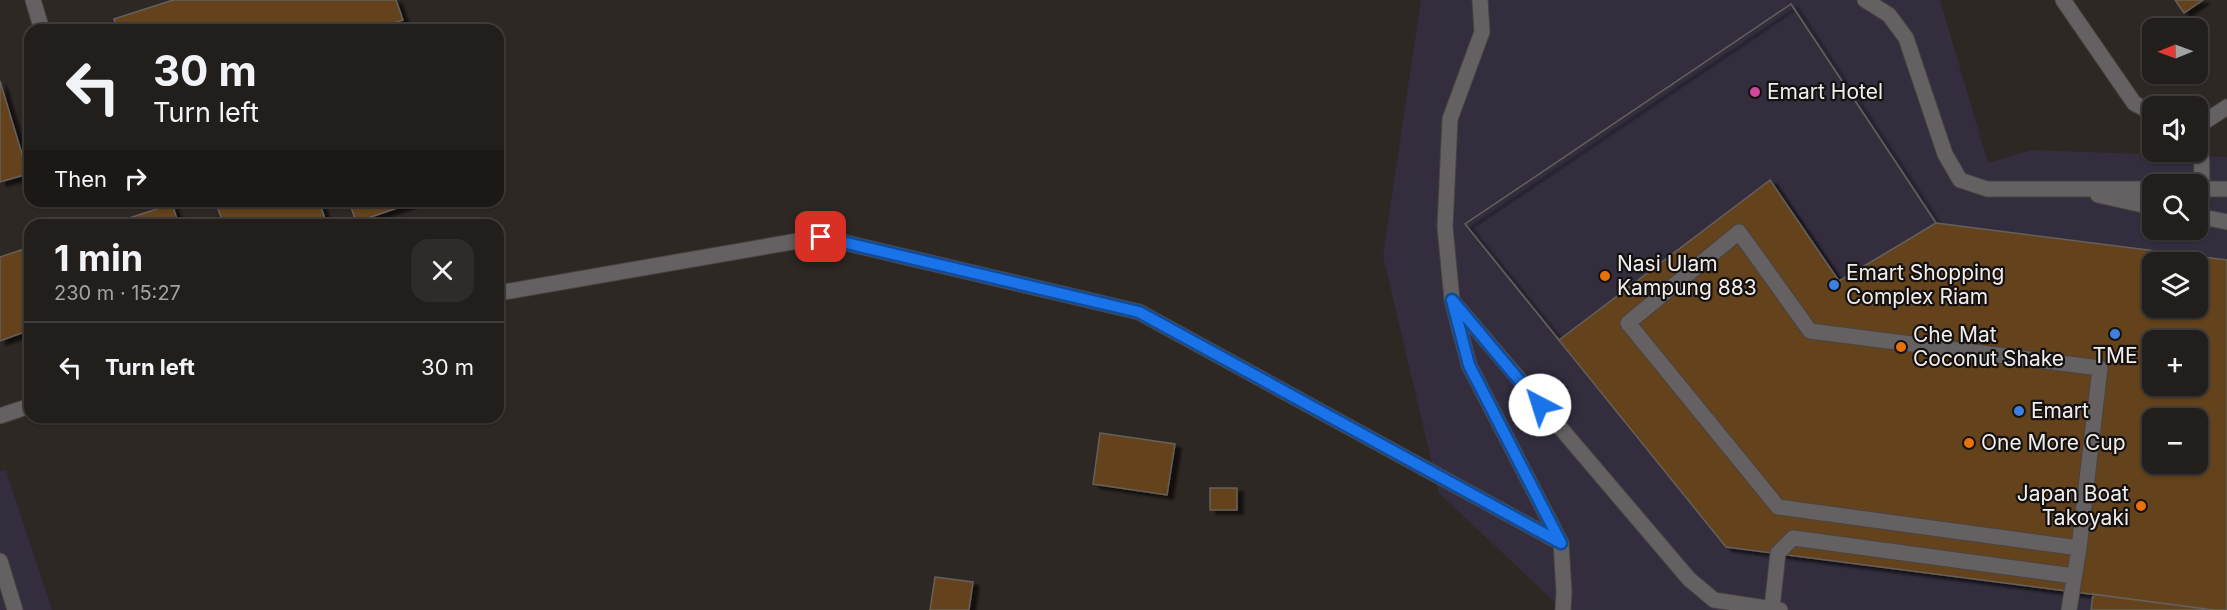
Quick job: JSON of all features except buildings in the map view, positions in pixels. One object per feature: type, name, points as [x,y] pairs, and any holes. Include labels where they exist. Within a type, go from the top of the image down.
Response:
[{"type":"street","points":[[33,0],[40,24]]},
{"type":"street","points":[[1480,0],[1482,32],[1450,119],[1445,227],[1452,300],[1469,365],[1561,543],[1563,610]]},
{"type":"street","points":[[1865,0],[1889,15],[1906,38],[1945,154],[1960,180],[1987,189],[2142,189]]},
{"type":"street","points":[[2063,0],[2134,103],[2142,107]]},
{"type":"street","points":[[2208,119],[2227,107]]},
{"type":"street","points":[[2066,188],[2142,205]]},
{"type":"street","points":[[2208,189],[2227,189]]},
{"type":"street","points":[[2208,218],[2227,222]]},
{"type":"street","points":[[2069,610],[2079,548],[2100,368],[1810,331],[1739,232],[1628,324],[1778,507],[2079,548]]},
{"type":"street","points":[[504,292],[821,237],[855,244],[1139,312],[1561,543]]},
{"type":"street","points":[[1452,300],[1689,579],[1714,600],[1776,609],[1778,553],[1793,538],[2074,576]]},
{"type":"street","points":[[0,416],[24,408]]},
{"type":"street","points":[[0,561],[15,610]]},
{"type":"shaded area","points":[[1421,0],[1940,0],[1988,163],[2031,150],[2142,154],[2142,162],[2208,162],[2208,156],[2227,157],[2227,610],[1563,610],[1439,493],[1383,256]]},
{"type":"shaded area","points":[[6,470],[52,610],[0,610],[0,471]]},
{"type":"place","name":"Emart Hotel","points":[[1755,92]]},
{"type":"place","name":"Nasi Ulam Kampung 883","points":[[1605,276]]},
{"type":"place","name":"Emart Shopping Complex Riam","points":[[1834,285]]},
{"type":"place","name":"TME","points":[[2115,334]]},
{"type":"place","name":"Che Mat Coconut Shake","points":[[1901,347]]},
{"type":"place","name":"Emart","points":[[2019,411]]},
{"type":"place","name":"One More Cup","points":[[1969,443]]},
{"type":"place","name":"Japan Boat Takoyaki","points":[[2141,506]]},
{"type":"route","points":[[821,237],[1139,312],[1561,543],[1469,365],[1452,300],[1540,405]]}]
